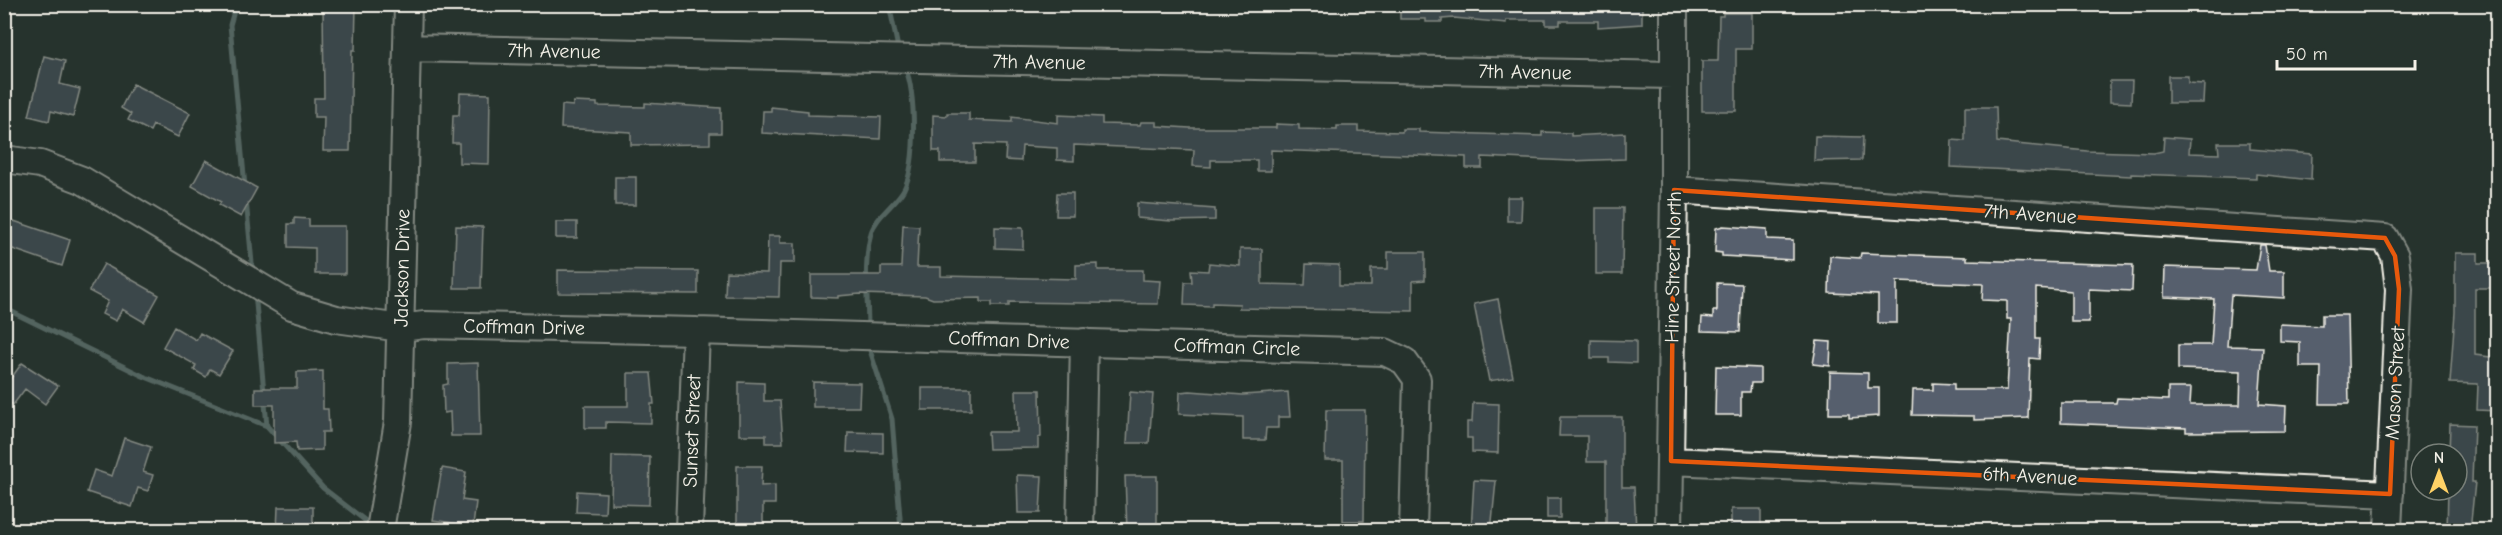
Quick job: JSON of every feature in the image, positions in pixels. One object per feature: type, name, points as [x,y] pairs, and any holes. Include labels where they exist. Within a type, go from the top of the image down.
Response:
[{"type":"street","name":"Jackson Drive","points":[[380,531],[398,422],[408,4]]},
{"type":"street","name":"Hine Street North","points":[[1670,531],[1674,4]]},
{"type":"street","name":"7th Avenue","points":[[407,48],[1672,75]]},
{"type":"street","name":"Coffman Drive","points":[[4,159],[40,164],[82,180],[292,306],[336,320],[401,328],[424,325],[1084,342]]},
{"type":"street","name":"7th Avenue","points":[[1674,190],[2385,238]]},
{"type":"street","name":"Mason Street","points":[[2385,238],[2395,256],[2399,289],[2388,531]]},
{"type":"street","name":"Sunset Street","points":[[689,531],[696,331]]},
{"type":"street","points":[[1080,531],[1084,342]]},
{"type":"street","name":"Coffman Circle","points":[[1084,342],[1385,352],[1404,361],[1417,379],[1413,531]]},
{"type":"street","name":"6th Avenue","points":[[1671,460],[2390,494]]},
{"type":"highlighted area","points":[[1674,190],[2385,238],[2395,256],[2399,289],[2390,494],[1671,461]]},
{"type":"building","points":[[323,4],[356,6],[355,50],[352,50],[350,151],[323,151],[324,117],[314,117],[314,98],[324,98]]},
{"type":"building","points":[[1400,4],[1642,4],[1642,24],[1598,27],[1598,21],[1560,21],[1560,25],[1546,25],[1546,20],[1506,20],[1506,23],[1454,18],[1442,19],[1442,22],[1426,22],[1426,19],[1400,19]]},
{"type":"building","points":[[1723,13],[1752,13],[1752,49],[1736,49],[1736,111],[1702,111],[1702,61],[1718,61],[1719,16],[1723,16]]},
{"type":"building","points":[[44,56],[65,61],[60,84],[80,89],[73,117],[51,111],[49,121],[29,116]]},
{"type":"building","points":[[2168,76],[2188,76],[2188,83],[2204,84],[2203,103],[2168,103]]},
{"type":"building","points":[[2110,81],[2132,81],[2131,103],[2110,102]]},
{"type":"building","points":[[133,84],[190,113],[178,137],[153,125],[150,131],[128,120],[131,114],[121,108]]},
{"type":"building","points":[[460,93],[490,94],[489,164],[459,163],[459,143],[452,143],[453,115],[459,115]]},
{"type":"building","points":[[573,102],[597,103],[597,106],[645,107],[645,103],[721,108],[721,133],[710,133],[710,144],[631,145],[631,132],[561,128],[562,105],[573,106]]},
{"type":"building","points":[[771,107],[808,111],[808,115],[881,117],[880,139],[762,133],[763,111],[771,111]]},
{"type":"building","points":[[1965,107],[1996,107],[1997,142],[2087,151],[2154,153],[2163,151],[2164,137],[2190,139],[2189,153],[2219,154],[2218,143],[2250,143],[2250,149],[2312,154],[2311,180],[2256,174],[2256,178],[2131,174],[2131,176],[1951,167],[1952,140],[1965,141]]},
{"type":"building","points":[[947,113],[969,113],[969,120],[1012,122],[1012,117],[1058,123],[1058,115],[1102,117],[1102,124],[1140,125],[1141,122],[1157,122],[1157,126],[1190,128],[1276,128],[1276,124],[1299,125],[1299,129],[1337,130],[1337,126],[1358,126],[1358,131],[1402,132],[1402,129],[1419,129],[1419,132],[1542,136],[1542,132],[1571,133],[1571,136],[1625,133],[1625,159],[1570,161],[1482,157],[1482,168],[1466,168],[1466,157],[1271,150],[1271,171],[1257,171],[1257,160],[1211,160],[1211,167],[1193,166],[1194,150],[1074,145],[1074,161],[1057,160],[1057,148],[1022,146],[1021,161],[1005,160],[1006,145],[975,144],[975,162],[940,162],[940,151],[933,151],[933,115],[947,116]]},
{"type":"building","points":[[1815,136],[1863,137],[1862,160],[1814,161]]},
{"type":"building","points":[[206,160],[257,188],[241,217],[219,205],[221,202],[192,186]]},
{"type":"building","points":[[615,177],[636,177],[636,205],[615,205]]},
{"type":"building","points":[[1057,193],[1073,193],[1073,216],[1056,216]]},
{"type":"building","points":[[1507,197],[1522,197],[1521,221],[1507,221]]},
{"type":"building","points":[[1137,203],[1215,209],[1215,220],[1171,221],[1137,218]]},
{"type":"building","points":[[1596,208],[1623,208],[1622,274],[1596,274]]},
{"type":"building","points":[[294,218],[309,219],[309,226],[345,226],[345,274],[315,274],[315,248],[288,247],[288,224],[294,224]]},
{"type":"building","points":[[11,220],[70,240],[62,266],[4,246]]},
{"type":"building","points":[[556,222],[577,222],[577,238],[556,238]]},
{"type":"building","points":[[903,225],[919,226],[917,267],[941,267],[941,276],[1076,279],[1076,265],[1098,264],[1098,270],[1143,270],[1143,280],[1160,281],[1158,304],[1009,302],[1009,306],[992,306],[992,302],[981,302],[981,298],[933,299],[925,296],[860,294],[838,296],[838,298],[811,297],[811,275],[881,275],[881,267],[901,267]]},
{"type":"building","points":[[456,226],[483,227],[481,288],[454,288]]},
{"type":"building","points":[[1723,226],[1767,229],[1767,239],[1793,240],[1793,260],[1722,256],[1722,253],[1715,252],[1716,228]]},
{"type":"building","points":[[995,227],[1023,228],[1023,249],[995,248]]},
{"type":"building","points":[[768,236],[780,236],[780,243],[795,243],[795,263],[780,263],[779,297],[725,296],[726,272],[767,273]]},
{"type":"building","points":[[2260,245],[2265,245],[2269,271],[2284,271],[2284,298],[2231,295],[2227,346],[2263,347],[2259,404],[2286,406],[2285,431],[2186,432],[2186,428],[2061,423],[2061,403],[2116,403],[2117,398],[2168,400],[2168,388],[2191,388],[2190,405],[2240,405],[2241,371],[2178,369],[2178,345],[2211,345],[2214,299],[2164,297],[2165,267],[2256,270]]},
{"type":"building","points":[[1240,249],[1262,249],[1262,284],[1305,285],[1306,264],[1339,265],[1339,286],[1371,286],[1371,269],[1388,269],[1388,252],[1425,252],[1425,280],[1413,281],[1413,311],[1239,308],[1240,304],[1212,303],[1212,306],[1184,305],[1185,282],[1192,282],[1191,270],[1208,271],[1209,263],[1240,266]]},
{"type":"building","points":[[1861,253],[1967,257],[1967,260],[2133,265],[2132,291],[2089,289],[2089,322],[2071,322],[2071,291],[2036,288],[2036,339],[2040,339],[2039,359],[2030,358],[2028,418],[1974,420],[1974,416],[1912,415],[1913,390],[1933,390],[1933,383],[1954,384],[1954,390],[2007,390],[2011,319],[2007,319],[2007,301],[1982,300],[1983,284],[1897,281],[1897,323],[1878,323],[1878,295],[1829,293],[1830,256],[1860,258]]},
{"type":"building","points":[[2455,253],[2478,253],[2478,263],[2494,263],[2494,288],[2475,288],[2475,355],[2498,358],[2498,411],[2477,410],[2478,384],[2450,383],[2455,312]]},
{"type":"building","points":[[104,264],[159,295],[144,322],[122,309],[116,321],[102,314],[108,301],[89,291]]},
{"type":"building","points":[[558,270],[698,271],[698,294],[558,293]]},
{"type":"building","points":[[1717,283],[1742,284],[1740,332],[1701,331],[1702,317],[1713,318],[1713,311],[1717,311]]},
{"type":"building","points":[[1498,299],[1513,377],[1489,381],[1474,304]]},
{"type":"building","points":[[2322,315],[2347,315],[2349,404],[2320,404],[2321,367],[2300,367],[2300,342],[2280,341],[2280,324],[2322,326]]},
{"type":"building","points":[[174,327],[196,340],[200,333],[233,351],[219,374],[210,369],[206,377],[194,370],[196,365],[163,347]]},
{"type":"building","points":[[1591,340],[1636,341],[1636,363],[1609,362],[1609,358],[1591,358]]},
{"type":"building","points":[[1817,341],[1831,342],[1830,366],[1813,364]]},
{"type":"building","points":[[22,363],[58,386],[45,404],[25,389],[13,405],[4,398],[4,388]]},
{"type":"building","points":[[478,363],[480,436],[451,436],[450,412],[444,413],[443,385],[448,384],[448,364]]},
{"type":"building","points":[[1716,366],[1760,368],[1760,383],[1751,383],[1750,392],[1741,392],[1741,415],[1715,415]]},
{"type":"building","points":[[323,371],[323,409],[328,409],[329,432],[322,432],[322,450],[297,451],[296,442],[274,443],[274,405],[255,405],[255,388],[297,388],[297,372]]},
{"type":"building","points":[[1830,372],[1868,373],[1868,388],[1879,388],[1879,416],[1849,418],[1849,414],[1829,414]]},
{"type":"building","points":[[628,373],[651,373],[654,404],[651,404],[651,423],[606,422],[606,428],[585,428],[585,406],[628,406]]},
{"type":"building","points":[[739,382],[764,383],[764,401],[780,401],[783,443],[766,443],[766,435],[739,435]]},
{"type":"building","points":[[813,382],[860,383],[859,407],[813,407]]},
{"type":"building","points":[[922,388],[971,388],[971,410],[922,410]]},
{"type":"building","points":[[1016,390],[1040,390],[1041,437],[1038,438],[1038,448],[989,449],[988,432],[1017,432]]},
{"type":"building","points":[[1130,392],[1153,394],[1149,443],[1127,443]]},
{"type":"building","points":[[1180,392],[1243,395],[1288,392],[1290,417],[1278,417],[1278,428],[1266,428],[1265,440],[1243,440],[1243,417],[1179,414]]},
{"type":"building","points":[[1473,403],[1499,404],[1498,453],[1472,452],[1472,438],[1467,438],[1467,422],[1472,422]]},
{"type":"building","points":[[1326,410],[1365,410],[1364,521],[1343,521],[1343,460],[1325,460]]},
{"type":"building","points":[[1560,417],[1622,417],[1622,487],[1634,487],[1636,531],[1606,531],[1606,462],[1587,462],[1587,436],[1559,436]]},
{"type":"building","points":[[2450,424],[2474,425],[2472,482],[2475,482],[2470,531],[2447,531],[2448,502],[2469,502],[2469,442],[2449,442]]},
{"type":"building","points":[[848,432],[883,433],[883,453],[847,452]]},
{"type":"building","points":[[124,438],[151,447],[143,472],[153,475],[148,491],[138,488],[132,507],[87,492],[94,470],[112,476]]},
{"type":"building","points":[[612,456],[650,457],[649,505],[611,504]]},
{"type":"building","points":[[737,466],[762,466],[761,486],[775,485],[775,504],[763,504],[763,531],[737,531]]},
{"type":"building","points":[[442,468],[466,472],[462,500],[476,502],[473,526],[433,520]]},
{"type":"building","points":[[1017,475],[1042,476],[1040,513],[1018,513]]},
{"type":"building","points":[[1125,476],[1157,476],[1157,525],[1151,525],[1151,531],[1127,531]]},
{"type":"building","points":[[1474,480],[1496,481],[1491,531],[1471,531]]},
{"type":"building","points":[[577,491],[606,493],[605,513],[576,512]]},
{"type":"building","points":[[1547,498],[1560,498],[1560,518],[1547,518]]},
{"type":"building","points":[[278,507],[313,507],[313,525],[307,525],[306,531],[277,531]]},
{"type":"building","points":[[1731,509],[1761,509],[1761,531],[1731,531]]},
{"type":"waterway","points":[[236,4],[230,25],[245,187]]},
{"type":"waterway","points":[[889,4],[899,53]]},
{"type":"waterway","points":[[868,329],[867,269],[871,233],[877,221],[904,189],[911,163],[913,110],[905,67]]},
{"type":"waterway","points":[[246,200],[253,274]]},
{"type":"waterway","points":[[255,292],[267,426]]},
{"type":"waterway","points":[[4,308],[143,376],[267,426],[323,488],[367,522]]},
{"type":"waterway","points":[[868,344],[892,419],[901,530]]}]
